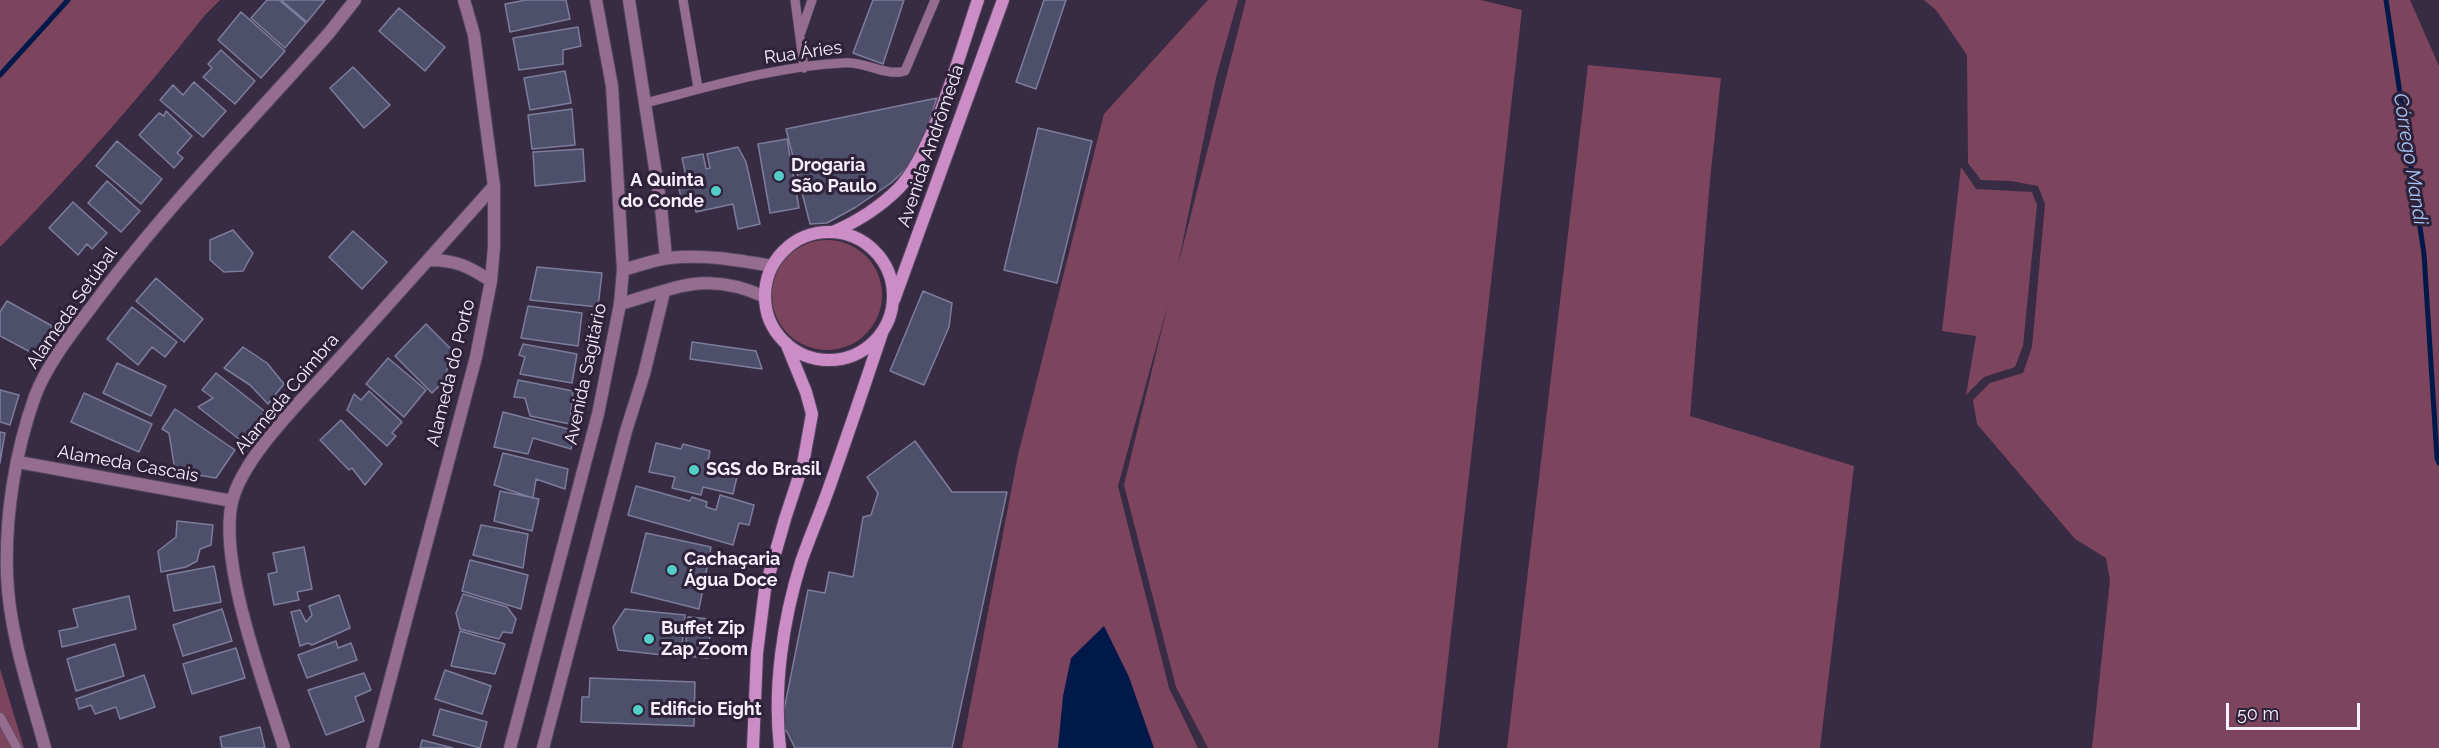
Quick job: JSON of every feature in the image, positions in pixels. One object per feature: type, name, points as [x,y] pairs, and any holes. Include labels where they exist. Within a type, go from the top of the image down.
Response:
[{"type":"main road","name":"Avenida Andrômeda","points":[[833,231],[867,213],[898,189],[922,153],[978,0]]},
{"type":"main road","name":"Avenida Andrômeda","points":[[893,304],[1003,0]]},
{"type":"main road","points":[[780,748],[777,725],[780,664],[792,597],[802,561],[893,304],[889,273],[880,257],[867,244],[851,235],[833,231],[818,232],[804,236],[780,254],[772,266],[765,297],[768,314],[775,330],[786,343],[805,355],[825,360],[847,358],[866,348],[882,333]]},
{"type":"main road","points":[[753,748],[757,653],[765,589],[803,464],[812,414],[806,392],[786,343]]},
{"type":"street","name":"Alameda Setúbal","points":[[45,748],[14,630],[7,576],[8,513],[18,462],[36,395],[52,362],[132,253],[329,33],[355,0]]},
{"type":"street","name":"Alameda do Porto","points":[[372,748],[476,357],[491,281],[494,247],[494,186],[474,35],[464,0]]},
{"type":"street","name":"Avenida Sagitário","points":[[510,748],[598,414],[620,304],[623,270],[612,86],[596,0]]},
{"type":"street","points":[[629,0],[666,242],[666,258]]},
{"type":"street","name":"Alameda Coimbra","points":[[284,748],[243,613],[235,578],[230,534],[232,501],[247,466],[282,423],[494,186]]},
{"type":"street","points":[[623,270],[666,258],[694,256],[726,258],[772,266]]},
{"type":"street","points":[[428,260],[448,260],[468,266],[491,281]]},
{"type":"street","points":[[620,304],[664,292],[677,286],[708,282],[747,289],[765,297]]},
{"type":"street","points":[[543,748],[664,292]]},
{"type":"street","name":"Alameda Cascais","points":[[18,462],[232,501]]},
{"type":"lane","points":[[683,0],[698,88]]},
{"type":"lane","points":[[795,0],[804,68]]},
{"type":"lane","points":[[800,35],[812,0]]},
{"type":"lane","name":"Rua Áries","points":[[645,103],[698,88],[845,62],[861,63],[892,73],[905,71],[935,0]]},
{"type":"lane","points":[[0,717],[17,748]]},
{"type":"shaded area","points":[[0,0],[220,0],[106,134],[0,247]]},
{"type":"shaded area","points":[[1208,0],[1238,0],[1216,78],[1178,265],[1246,0],[1481,0],[1522,10],[1438,748],[1208,748],[1176,687],[1124,485],[1168,304],[1118,486],[1169,688],[1198,748],[962,748],[1018,455],[1104,114]]},
{"type":"shaded area","points":[[1924,0],[2410,0],[2439,66],[2439,748],[2092,748],[2110,580],[2106,558],[2075,539],[1977,424],[1973,400],[1990,383],[2023,373],[2032,347],[2045,204],[2038,186],[2011,181],[1981,180],[1968,163],[1967,55],[1936,10]]},
{"type":"shaded area","points":[[1588,65],[1721,78],[1690,416],[1854,466],[1820,748],[1507,748]]},
{"type":"shaded area","points":[[1961,167],[1976,189],[2032,192],[2037,205],[2023,346],[2015,367],[1984,377],[1966,395],[1976,336],[1942,331]]},
{"type":"shaded area","points":[[827,240],[848,244],[866,256],[878,274],[882,295],[878,316],[866,334],[848,346],[827,350],[806,346],[788,334],[776,316],[772,295],[776,274],[788,256],[806,244]]},
{"type":"shaded area","points":[[0,669],[24,748],[0,748]]},
{"type":"water","points":[[1104,626],[1129,677],[1154,748],[1058,748],[1063,696],[1071,658]]},
{"type":"building","points":[[267,0],[279,0],[306,23],[285,48],[251,18]]},
{"type":"building","points":[[281,0],[325,0],[307,22]]},
{"type":"building","points":[[526,0],[566,0],[570,19],[510,32],[505,4]]},
{"type":"building","points":[[873,0],[904,0],[883,64],[853,53]]},
{"type":"building","points":[[1044,0],[1066,0],[1036,89],[1016,82]]},
{"type":"building","points":[[399,8],[445,47],[425,71],[379,31]]},
{"type":"building","points":[[241,12],[285,51],[261,78],[218,40]]},
{"type":"building","points":[[578,27],[581,46],[563,50],[563,64],[519,70],[513,38]]},
{"type":"building","points":[[221,50],[255,81],[235,104],[203,77],[212,68],[208,64]]},
{"type":"building","points":[[353,67],[390,105],[364,128],[330,88]]},
{"type":"building","points":[[565,71],[571,103],[530,110],[524,78]]},
{"type":"building","points":[[194,82],[226,111],[203,137],[160,100],[173,85],[183,95]]},
{"type":"building","points":[[937,98],[918,155],[907,168],[891,183],[856,207],[827,223],[810,224],[786,129]]},
{"type":"building","points":[[572,109],[575,145],[532,149],[528,115]]},
{"type":"building","points":[[166,111],[192,136],[177,153],[183,158],[174,168],[139,135],[159,113],[164,116]]},
{"type":"building","points":[[1038,128],[1092,141],[1057,283],[1004,270]]},
{"type":"building","name":"Drogaria São Paulo","points":[[787,139],[799,208],[770,213],[758,144]]},
{"type":"building","points":[[117,141],[162,179],[141,204],[96,166]]},
{"type":"building","name":"A Quinta do Conde","points":[[738,147],[746,162],[760,224],[738,229],[733,204],[696,212],[695,205],[683,208],[677,178],[686,176],[682,158],[703,154],[706,169],[710,168],[707,154]]},
{"type":"building","points":[[583,149],[585,181],[535,186],[533,152]]},
{"type":"building","points":[[107,181],[140,211],[121,232],[88,203]]},
{"type":"building","points":[[73,202],[107,233],[92,249],[87,244],[78,255],[49,228]]},
{"type":"building","points":[[233,230],[253,253],[243,271],[224,272],[210,260],[210,240]]},
{"type":"building","points":[[353,231],[387,262],[362,289],[329,257]]},
{"type":"building","points":[[537,267],[602,273],[598,307],[530,300]]},
{"type":"building","points":[[156,278],[203,319],[184,342],[136,301]]},
{"type":"building","points":[[923,291],[952,303],[949,327],[924,385],[890,371]]},
{"type":"building","points":[[7,301],[52,326],[36,355],[0,336],[0,312]]},
{"type":"building","points":[[528,306],[582,313],[578,346],[521,338]]},
{"type":"building","points":[[132,307],[177,342],[165,357],[152,347],[138,365],[107,339]]},
{"type":"building","points":[[426,324],[452,350],[444,381],[432,393],[395,356]]},
{"type":"building","points":[[692,342],[756,351],[762,369],[690,359]]},
{"type":"building","points":[[523,344],[577,354],[572,383],[520,374],[525,357],[519,355]]},
{"type":"building","points":[[243,347],[267,363],[284,384],[268,404],[250,385],[224,368]]},
{"type":"building","points":[[388,358],[426,390],[404,417],[366,384]]},
{"type":"building","points":[[117,363],[166,386],[151,416],[103,393]]},
{"type":"building","points":[[216,373],[267,413],[244,443],[198,407],[213,398],[202,390]]},
{"type":"building","points":[[518,380],[573,391],[570,424],[530,416],[525,398],[514,397]]},
{"type":"building","points":[[0,390],[19,395],[10,425],[0,422]]},
{"type":"building","points":[[369,391],[402,422],[392,433],[396,436],[387,446],[347,410],[354,394],[361,400]]},
{"type":"building","points":[[84,393],[152,424],[139,452],[71,422]]},
{"type":"building","points":[[175,409],[235,450],[216,478],[175,471],[169,433],[162,429]]},
{"type":"building","points":[[503,412],[576,431],[571,449],[533,438],[528,454],[494,447]]},
{"type":"building","points":[[341,420],[382,464],[365,485],[352,468],[349,470],[320,440]]},
{"type":"building","points":[[0,432],[5,433],[0,463]]},
{"type":"building","points":[[915,441],[952,492],[1007,492],[952,748],[795,748],[781,725],[808,590],[825,593],[829,572],[853,577],[863,517],[871,515],[878,493],[867,477]]},
{"type":"building","name":"SGS do Brasil","points":[[656,443],[681,449],[683,444],[710,451],[708,461],[739,468],[733,494],[703,487],[701,495],[672,488],[675,477],[649,472]]},
{"type":"building","points":[[503,453],[568,469],[565,489],[536,479],[533,498],[494,485]]},
{"type":"building","points":[[636,486],[690,501],[692,497],[707,502],[706,507],[716,510],[720,495],[754,505],[749,525],[739,523],[733,545],[628,515]]},
{"type":"building","points":[[500,491],[539,499],[532,531],[494,521]]},
{"type":"building","points":[[177,521],[213,525],[211,545],[200,549],[197,561],[186,567],[161,572],[158,551],[176,537]]},
{"type":"building","points":[[481,525],[528,534],[523,568],[473,555]]},
{"type":"building","name":"Cachaçaria Água Doce","points":[[646,533],[711,547],[699,609],[631,592]]},
{"type":"building","points":[[304,547],[312,589],[297,592],[299,600],[274,605],[268,574],[277,572],[273,553]]},
{"type":"building","points":[[470,560],[528,575],[521,609],[462,591]]},
{"type":"building","points":[[214,566],[221,602],[174,611],[167,575]]},
{"type":"building","points":[[463,594],[507,607],[516,619],[512,633],[503,632],[499,639],[460,629],[456,613]]},
{"type":"building","points":[[339,595],[350,628],[312,645],[308,643],[300,646],[291,612],[300,610],[306,622],[312,615],[309,606]]},
{"type":"building","points":[[129,596],[136,629],[62,647],[59,631],[78,627],[73,609]]},
{"type":"building","points":[[222,609],[232,641],[183,656],[173,625]]},
{"type":"building","name":"Buffet Zip Zap Zoom","points":[[625,609],[685,615],[681,657],[618,650],[613,627]]},
{"type":"building","points":[[688,617],[711,619],[708,658],[685,656]]},
{"type":"building","points":[[460,631],[505,644],[495,674],[451,666]]},
{"type":"building","points":[[336,641],[338,648],[351,643],[357,660],[307,678],[298,655]]},
{"type":"building","points":[[115,644],[124,676],[76,691],[67,659]]},
{"type":"building","points":[[236,648],[245,678],[192,694],[183,664]]},
{"type":"building","points":[[445,670],[491,686],[482,714],[435,699]]},
{"type":"building","points":[[364,673],[371,690],[355,697],[364,721],[326,735],[308,690]]},
{"type":"building","points":[[144,675],[155,707],[120,719],[116,707],[95,714],[91,705],[79,709],[76,699]]},
{"type":"building","name":"Edificio Eight","points":[[590,678],[695,682],[694,726],[581,722],[582,697],[589,697]]},
{"type":"building","points":[[440,709],[487,722],[480,748],[433,735]]},
{"type":"building","points":[[260,727],[265,748],[222,748],[220,737]]},
{"type":"building","points":[[422,740],[453,748],[420,748]]},
{"type":"waterway","points":[[0,75],[68,0]]},
{"type":"waterway","name":"Córrego Mandi","points":[[2386,0],[2424,254],[2439,463]]},
{"type":"place","name":"Drogaria São Paulo","points":[[779,176]]},
{"type":"place","name":"A Quinta do Conde","points":[[716,191]]},
{"type":"place","name":"SGS do Brasil","points":[[694,470]]},
{"type":"place","name":"Cachaçaria Água Doce","points":[[672,570]]},
{"type":"place","name":"Buffet Zip Zap Zoom","points":[[649,639]]},
{"type":"place","name":"Edificio Eight","points":[[638,710]]}]
